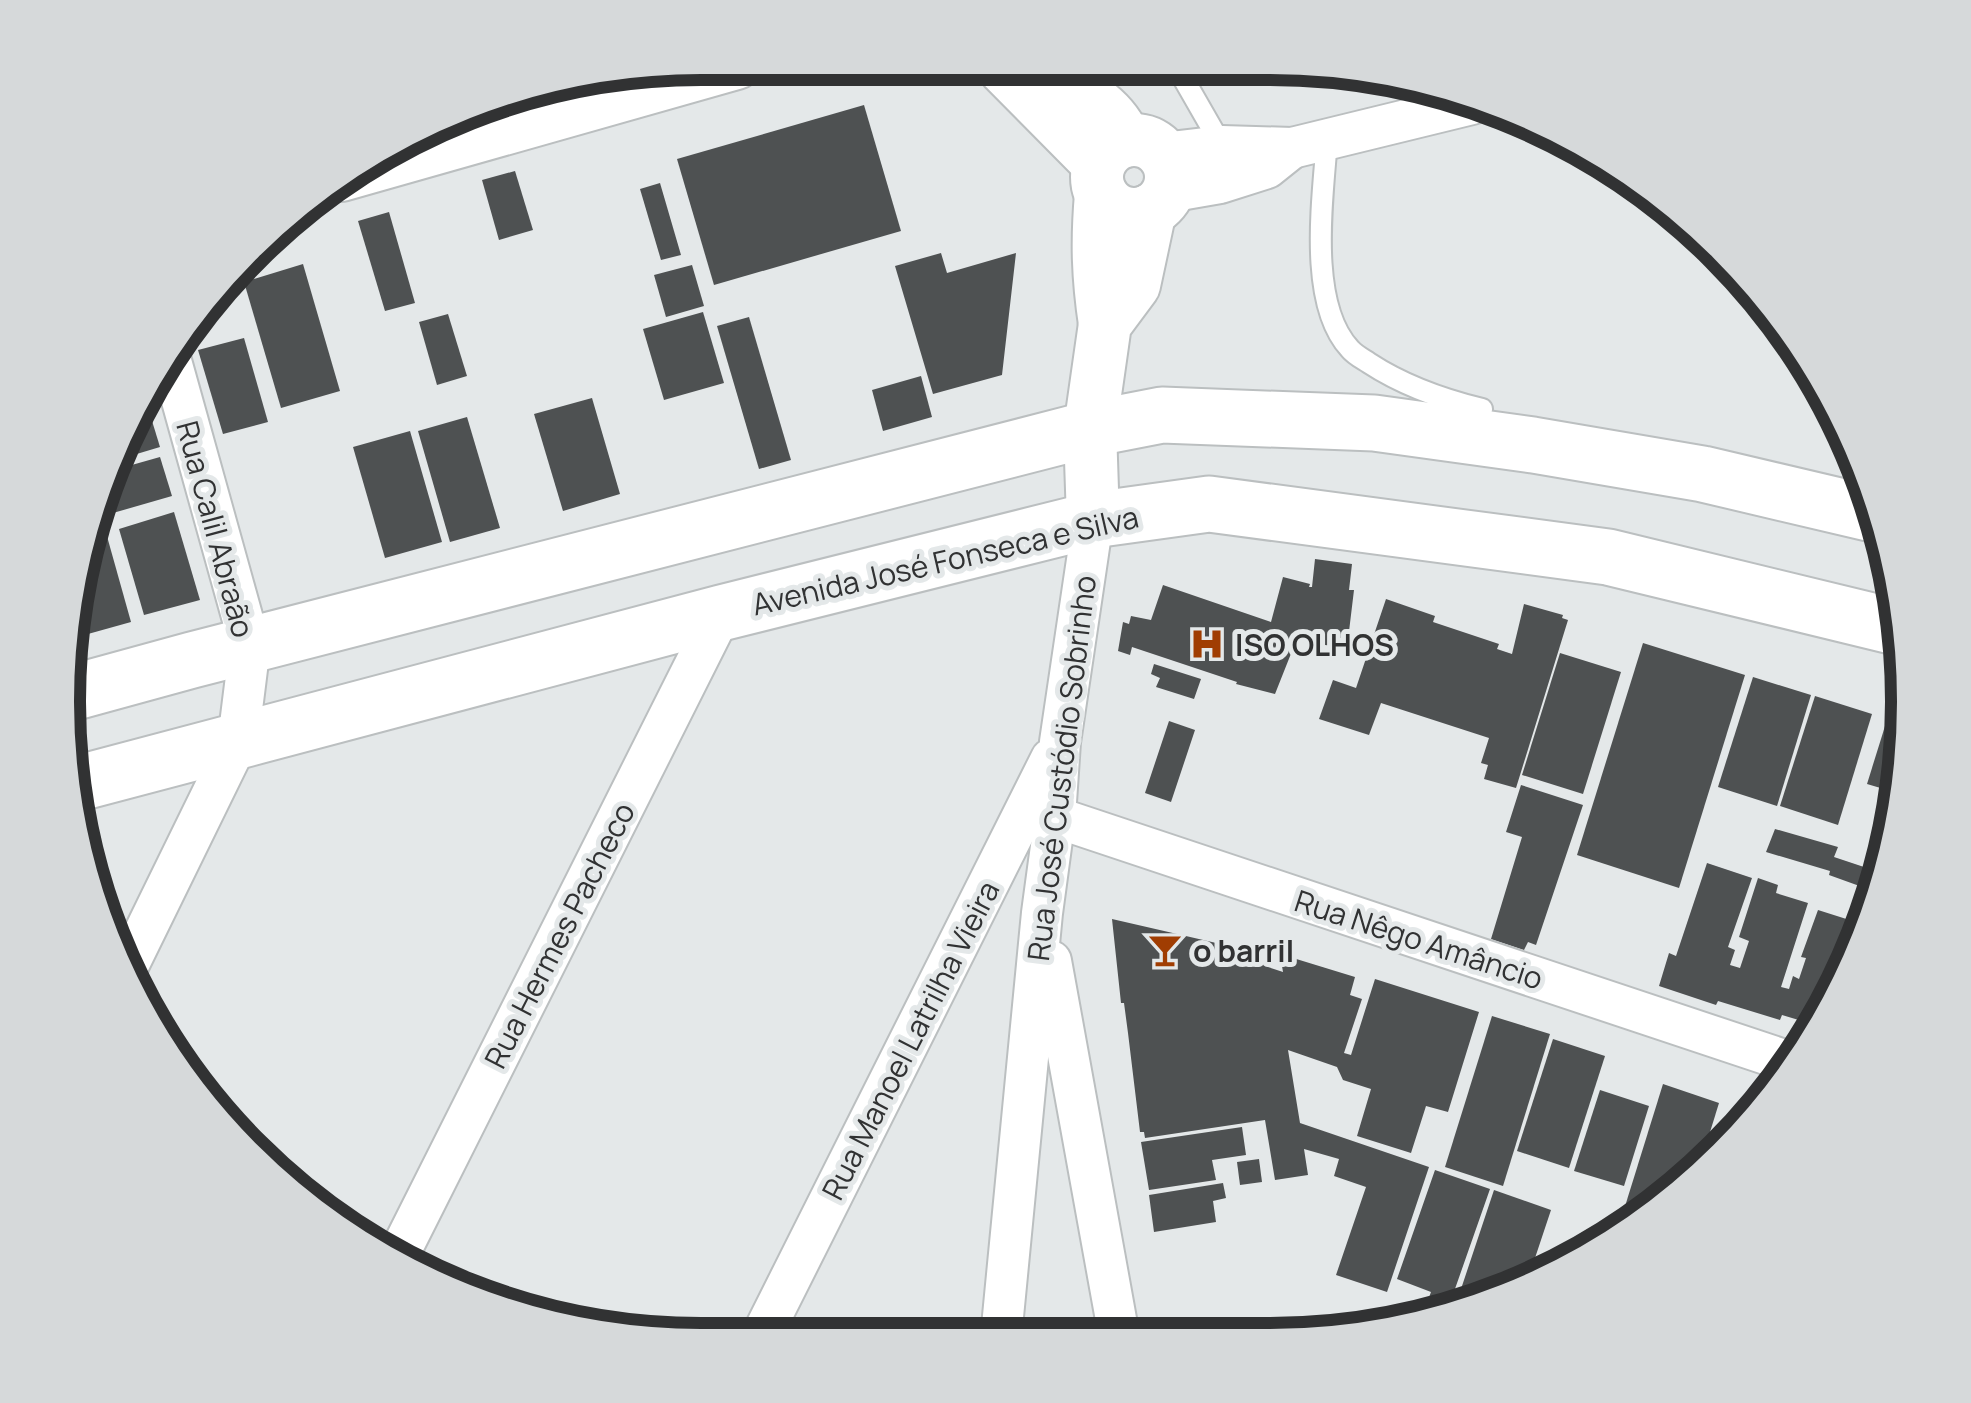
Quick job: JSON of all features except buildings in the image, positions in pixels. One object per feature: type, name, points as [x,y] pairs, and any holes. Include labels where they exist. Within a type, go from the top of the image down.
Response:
[{"type":"main road","points":[[80,691],[1090,429],[1162,414],[1374,424],[1533,444],[1703,474],[1861,511]]},
{"type":"main road","name":"Avenida José Fonseca e Silva","points":[[85,782],[721,612],[1093,520],[1209,504],[1608,557],[1886,625]]},
{"type":"street","points":[[1019,80],[1139,174],[1220,183],[1268,168],[1310,144]]},
{"type":"street","points":[[1059,80],[1105,110],[1120,127],[1139,174]]},
{"type":"street","points":[[399,159],[674,81]]},
{"type":"street","points":[[1139,174],[1222,146],[1310,144],[1454,108]]},
{"type":"street","name":"Rua José Custódio Sobrinho","points":[[1002,1323],[1060,742],[1093,520],[1090,429],[1105,324],[1134,285],[1139,174]]},
{"type":"street","name":"Rua Calil Abraão","points":[[134,954],[238,741],[250,645],[174,373]]},
{"type":"street","name":"Rua Hermes Pacheco","points":[[403,1246],[721,612]]},
{"type":"street","name":"Rua Manoel Latrilha Vieira","points":[[768,1323],[1060,742]]},
{"type":"street","name":"Rua Nêgo Amâncio","points":[[1055,817],[1778,1058]]},
{"type":"street","points":[[1042,913],[1117,1323]]},
{"type":"lane","points":[[1184,80],[1222,146]]},
{"type":"lane","points":[[1310,144],[1324,288],[1334,324],[1350,350],[1393,379],[1443,400],[1482,410]]},
{"type":"place","name":"ISO OLHOS","points":[[1207,644]]},
{"type":"place","name":"o barril","points":[[1165,950]]}]
